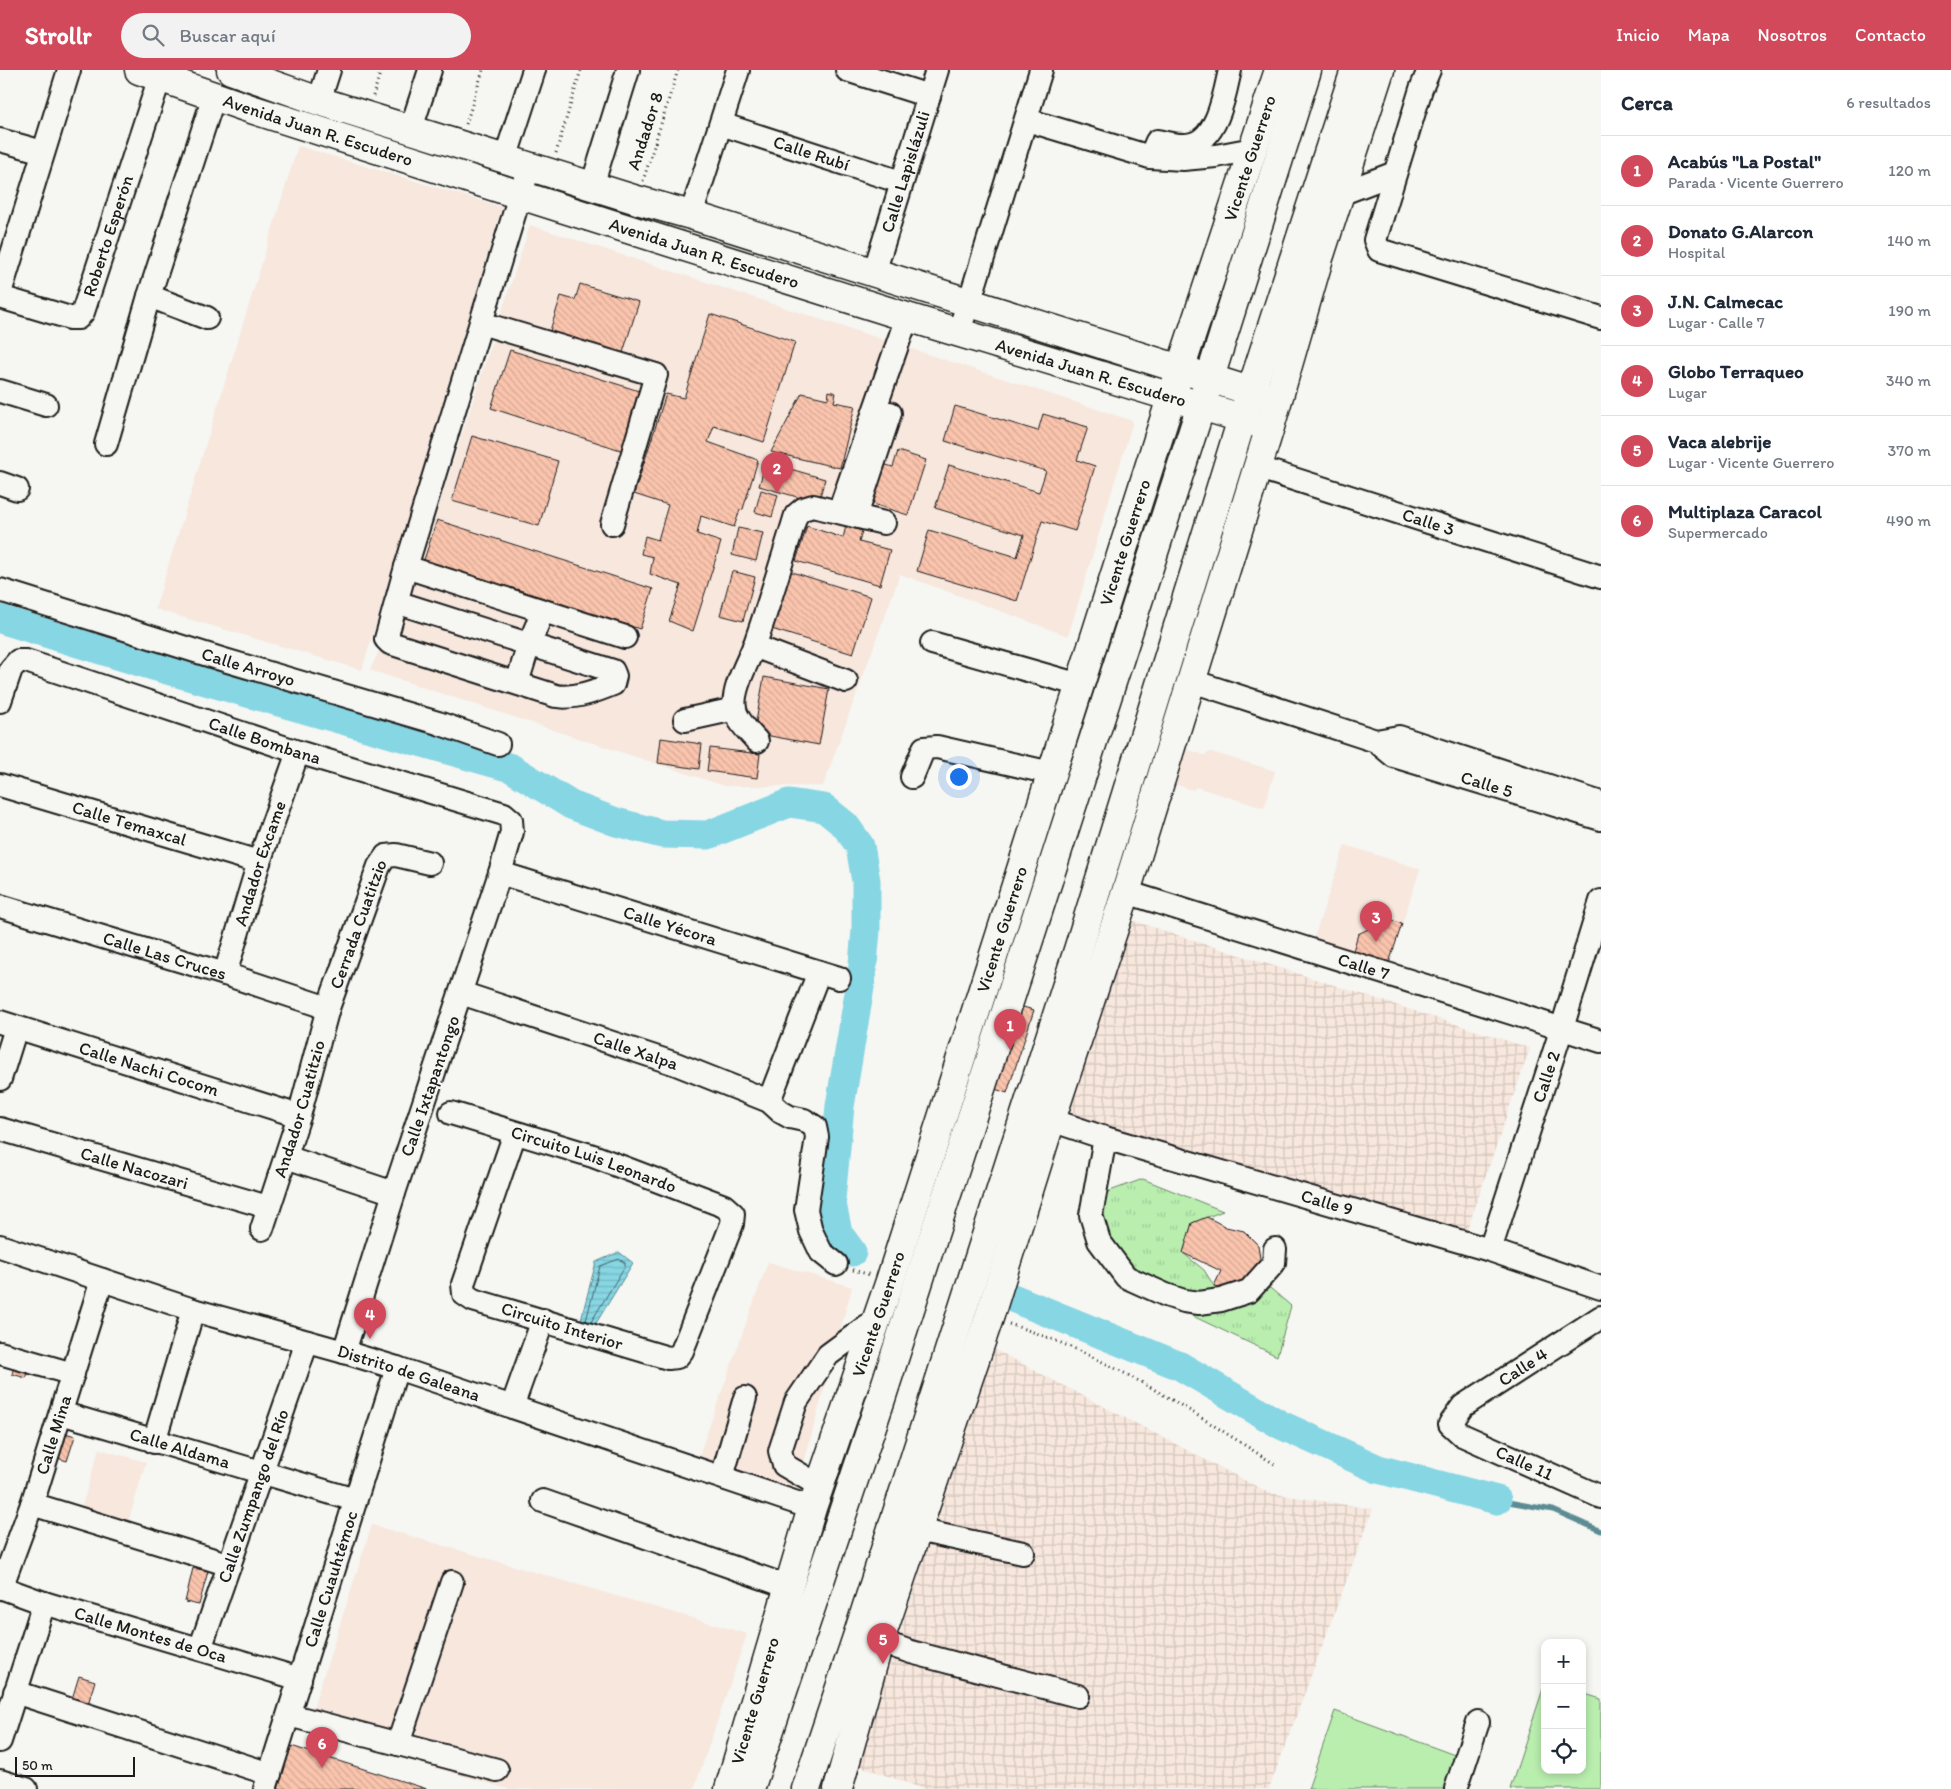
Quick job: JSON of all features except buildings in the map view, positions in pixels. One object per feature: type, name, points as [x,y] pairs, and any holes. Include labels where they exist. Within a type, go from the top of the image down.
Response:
[{"type":"main road","name":"Avenida Juan R. Escudero","points":[[231,70],[258,74],[319,101],[366,116],[691,215],[1180,370],[1278,399]]},
{"type":"main road","name":"Vicente Guerrero","points":[[729,1789],[816,1497],[878,1318],[1171,398],[1279,70]]},
{"type":"main road","points":[[750,1789],[880,1402],[1307,70]]},
{"type":"main road","points":[[806,1789],[869,1638],[907,1522],[1078,950],[1242,419],[1355,70]]},
{"type":"main road","points":[[907,1522],[989,1318],[1051,1120],[1126,892],[1340,194],[1380,70]]},
{"type":"main road","name":"Avenida Juan R. Escudero","points":[[150,73],[248,108],[520,195],[914,319],[1270,427]]},
{"type":"main road","points":[[248,108],[258,74]]},
{"type":"main road","points":[[358,143],[366,116]]},
{"type":"main road","points":[[1078,950],[1105,957]]},
{"type":"main road","points":[[816,1497],[819,1583]]},
{"type":"main road","points":[[838,1789],[869,1638]]},
{"type":"street","points":[[0,293],[7,242],[43,152],[69,70]]},
{"type":"street","points":[[319,101],[329,70]]},
{"type":"street","points":[[411,129],[430,70]]},
{"type":"street","points":[[396,602],[613,671],[613,684],[597,691],[565,698],[390,643],[386,639],[396,602],[406,566],[528,166],[534,70]]},
{"type":"street","points":[[592,186],[628,70]]},
{"type":"street","points":[[691,215],[738,70]]},
{"type":"street","points":[[846,70],[929,96]]},
{"type":"street","name":"Calle Lapislázuli","points":[[874,273],[937,70]]},
{"type":"street","points":[[1150,157],[1157,141],[1180,146],[1194,144],[1207,134],[1219,113],[1230,70]]},
{"type":"street","points":[[1429,70],[1421,89],[1375,240],[1379,250],[1601,318]]},
{"type":"street","points":[[958,332],[970,303],[1027,120],[1036,71]]},
{"type":"street","name":"Roberto Esperón","points":[[0,297],[70,318],[78,318],[83,312],[150,73]]},
{"type":"street","points":[[106,444],[149,296],[214,96]]},
{"type":"street","points":[[1027,120],[1150,157],[1182,159],[1216,156],[1252,149]]},
{"type":"street","name":"Calle Rubí","points":[[721,124],[901,182]]},
{"type":"street","points":[[0,140],[43,152]]},
{"type":"street","points":[[1340,194],[1395,173]]},
{"type":"street","points":[[149,296],[207,318]]},
{"type":"street","points":[[848,514],[914,319]]},
{"type":"street","points":[[481,323],[656,376],[612,524]]},
{"type":"street","points":[[0,391],[46,405]]},
{"type":"street","name":"Calle 3","points":[[1256,467],[1601,577]]},
{"type":"street","points":[[757,741],[742,724],[735,709],[736,694],[743,670],[754,646],[796,515],[803,509],[813,506],[884,523]]},
{"type":"street","points":[[406,566],[625,636]]},
{"type":"street","name":"Calle Arroyo","points":[[0,590],[221,659],[438,723],[498,744]]},
{"type":"street","points":[[517,683],[529,644],[543,611]]},
{"type":"street","points":[[932,643],[1080,685]]},
{"type":"street","points":[[754,646],[846,681]]},
{"type":"street","name":"Calle Bombana","points":[[0,701],[11,669],[18,661],[26,662],[298,752],[504,814],[511,820]]},
{"type":"street","name":"Calle 5","points":[[1192,681],[1376,741],[1394,756],[1601,819]]},
{"type":"street","points":[[685,720],[735,709]]},
{"type":"street","name":"Calle 5","points":[[1376,741],[1399,737],[1601,803]]},
{"type":"street","points":[[912,777],[924,748],[937,747],[1052,774]]},
{"type":"street","name":"Andador Excame","points":[[225,974],[259,862],[298,752]]},
{"type":"street","name":"Calle Temaxcal","points":[[0,785],[259,862]]},
{"type":"street","name":"Calle Ixtapantongo","points":[[344,1352],[394,1192],[500,873],[512,832],[511,820]]},
{"type":"street","name":"Cerrada Cuatitzio","points":[[328,1008],[379,866],[386,856],[396,855],[430,863]]},
{"type":"street","name":"Calle Yécora","points":[[500,873],[829,975],[769,1101]]},
{"type":"street","name":"Calle 7","points":[[1126,892],[1601,1041]]},
{"type":"street","name":"Calle 2","points":[[1490,1250],[1601,901]]},
{"type":"street","name":"Calle Las Cruces","points":[[0,906],[225,974],[328,1008]]},
{"type":"street","name":"Calle Xalpa","points":[[461,993],[676,1064],[769,1101],[790,1117],[804,1120],[815,1128],[817,1137],[806,1210],[821,1252],[836,1264]]},
{"type":"street","name":"Andador Cuatitzio","points":[[268,1207],[299,1116],[328,1008]]},
{"type":"street","points":[[0,1079],[8,1025]]},
{"type":"street","name":"Calle Nachi Cocom","points":[[8,1025],[299,1116]]},
{"type":"street","name":"Circuito Luis Leonardo","points":[[451,1113],[593,1156],[724,1206],[733,1214]]},
{"type":"street","name":"Calle 9","points":[[1051,1120],[1105,1138],[1490,1250],[1601,1288]]},
{"type":"street","name":"Calle Nacozari","points":[[0,1128],[268,1207]]},
{"type":"street","name":"Circuito Interior","points":[[515,1133],[463,1284],[464,1294],[473,1300],[668,1358],[677,1357],[682,1351],[732,1224],[733,1214]]},
{"type":"street","points":[[1105,1138],[1091,1215],[1099,1241],[1126,1277],[1184,1301],[1200,1303],[1221,1300],[1249,1291],[1274,1264],[1275,1249]]},
{"type":"street","points":[[286,1157],[394,1192]]},
{"type":"street","points":[[262,1229],[268,1207]]},
{"type":"street","name":"Distrito de Galeana","points":[[0,1246],[193,1310],[397,1368],[722,1477],[816,1497]]},
{"type":"street","name":"Calle Mina","points":[[1,1587],[32,1504],[102,1280]]},
{"type":"street","points":[[154,1442],[193,1310]]},
{"type":"street","name":"Calle 4","points":[[1450,1424],[1462,1406],[1601,1317]]},
{"type":"street","points":[[816,1497],[784,1465],[780,1451],[796,1402],[828,1355],[878,1318]]},
{"type":"street","points":[[512,1407],[543,1320]]},
{"type":"street","name":"Calle Zumpango del Río","points":[[200,1649],[307,1342]]},
{"type":"street","points":[[0,1353],[73,1374]]},
{"type":"street","name":"Calle Cuauhtémoc","points":[[268,1782],[397,1368]]},
{"type":"street","points":[[722,1477],[745,1398]]},
{"type":"street","name":"Calle Aldama","points":[[61,1413],[355,1500]]},
{"type":"street","name":"Calle 11","points":[[1450,1424],[1462,1435],[1601,1497]]},
{"type":"street","points":[[543,1501],[789,1587]]},
{"type":"street","points":[[32,1504],[230,1565]]},
{"type":"street","points":[[907,1522],[1022,1553]]},
{"type":"street","points":[[398,1744],[452,1582]]},
{"type":"street","name":"Calle Montes de Oca","points":[[1,1587],[44,1602],[300,1679]]},
{"type":"street","points":[[0,1741],[44,1602]]},
{"type":"street","points":[[869,1638],[1078,1696]]},
{"type":"street","points":[[15,1692],[268,1782]]},
{"type":"street","points":[[289,1715],[497,1770]]},
{"type":"street","points":[[1456,1789],[1478,1722]]},
{"type":"street","points":[[0,1781],[26,1789]]},
{"type":"path","points":[[366,116],[381,70]]},
{"type":"path","points":[[460,145],[483,70]]},
{"type":"path","points":[[528,166],[581,70]]},
{"type":"path","name":"Andador 8","points":[[637,200],[678,70]]},
{"type":"path","points":[[836,1264],[890,1281]]},
{"type":"path","points":[[989,1318],[1031,1331],[1084,1352],[1174,1401],[1276,1464]]},
{"type":"shaded area","points":[[298,146],[502,207],[362,670],[155,609]]},
{"type":"shaded area","points":[[530,225],[1133,421],[1068,636],[900,574],[823,786],[725,786],[370,670],[420,564]]},
{"type":"shaded area","points":[[1177,746],[1204,755],[1211,752],[1275,771],[1264,808],[1196,787],[1193,790],[1166,781]]},
{"type":"shaded area","points":[[1345,845],[1420,869],[1389,963],[1314,938]]},
{"type":"shaded area","points":[[1121,917],[1530,1048],[1465,1236],[1056,1112]]},
{"type":"shaded area","points":[[768,1262],[852,1287],[795,1495],[697,1461]]},
{"type":"shaded area","points":[[992,1348],[1269,1493],[1373,1509],[1269,1789],[924,1789],[857,1765]]},
{"type":"shaded area","points":[[99,1449],[146,1462],[126,1529],[79,1516]]},
{"type":"shaded area","points":[[372,1525],[747,1634],[694,1789],[508,1789],[306,1730]]},
{"type":"green space","points":[[1143,1179],[1223,1211],[1192,1223],[1183,1253],[1204,1270],[1214,1286],[1244,1302],[1270,1288],[1291,1306],[1277,1356],[1123,1283],[1100,1210],[1107,1192]]},
{"type":"green space","points":[[1586,1694],[1601,1699],[1601,1789],[1510,1789],[1541,1695],[1541,1774],[1586,1774]]},
{"type":"green space","points":[[1335,1711],[1460,1757],[1448,1789],[1308,1789]]},
{"type":"water","points":[[619,1252],[633,1263],[590,1333],[579,1327],[596,1262]]},
{"type":"waterway","points":[[0,619],[146,664],[511,768],[571,805],[616,822],[662,834],[708,835],[789,803],[824,808],[845,825],[860,846],[866,881],[866,930],[862,975],[840,1106],[831,1199],[838,1233],[852,1252]]},
{"type":"waterway","points":[[1010,1297],[1180,1366],[1281,1425],[1378,1469],[1497,1500]]},
{"type":"waterway","points":[[1497,1500],[1553,1510],[1601,1531]]},
{"type":"place","name":"Donato G.Alarcon","points":[[777,493]]},
{"type":"place","name":"J.N. Calmecac","points":[[1376,942]]},
{"type":"place","name":"Acabús \"La Postal\"","points":[[1010,1050]]},
{"type":"place","name":"Globo Terraqueo","points":[[370,1339]]},
{"type":"place","name":"Vaca alebrije","points":[[883,1664]]},
{"type":"place","name":"Multiplaza Caracol","points":[[322,1768]]}]
